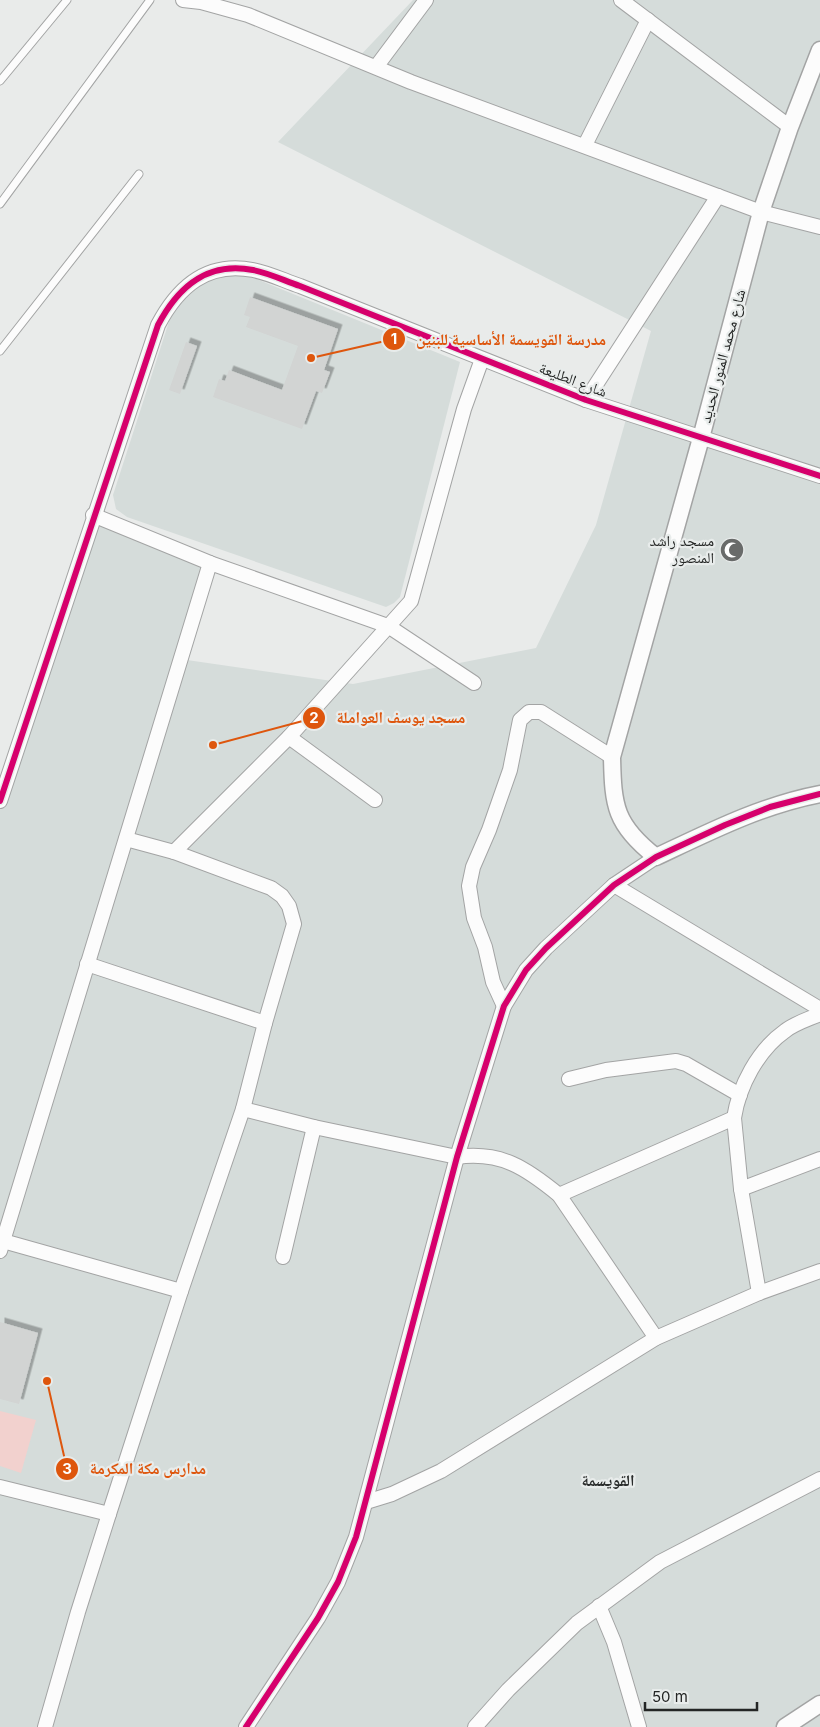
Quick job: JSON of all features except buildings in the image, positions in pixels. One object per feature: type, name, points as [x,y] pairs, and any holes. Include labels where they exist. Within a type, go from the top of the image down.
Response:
[{"type":"street","points":[[183,0],[202,1],[248,15],[376,67],[718,196],[762,212],[820,227]]},
{"type":"street","points":[[376,67],[426,0]]},
{"type":"street","points":[[621,0],[790,127]]},
{"type":"street","points":[[585,145],[648,20]]},
{"type":"street","name":"شارع محمد المنور الحديد","points":[[656,857],[639,844],[620,816],[612,795],[612,757],[762,212],[790,127],[820,50]]},
{"type":"street","points":[[586,400],[718,196]]},
{"type":"street","name":"شارع الطليعة","points":[[93,515],[158,325],[170,302],[206,273],[227,268],[253,270],[300,286],[586,400],[820,476]]},
{"type":"street","points":[[174,852],[288,737],[411,601],[464,410],[482,359]]},
{"type":"street","points":[[0,801],[2,786],[93,515],[210,563],[388,626],[474,683]]},
{"type":"street","points":[[181,1291],[2,1246],[210,563]]},
{"type":"street","points":[[504,1006],[493,982],[485,947],[474,918],[469,886],[473,867],[490,830],[510,770],[520,720],[529,712],[541,712],[612,757]]},
{"type":"street","points":[[288,737],[375,800]]},
{"type":"street","points":[[246,1727],[318,1618],[338,1582],[356,1537],[457,1157],[504,1006],[526,970],[546,948],[614,885],[656,857],[725,825],[761,811],[820,794]]},
{"type":"street","points":[[45,1727],[109,1514],[181,1291],[243,1109],[265,1023],[294,924],[289,906],[282,896],[271,888],[174,852],[126,839]]},
{"type":"street","points":[[614,885],[820,1009]]},
{"type":"street","points":[[87,964],[265,1023]]},
{"type":"street","points":[[759,1293],[741,1189],[734,1118],[740,1095],[754,1065],[764,1050],[786,1030],[820,1014]]},
{"type":"street","points":[[569,1079],[606,1070],[676,1061],[686,1064],[740,1095]]},
{"type":"street","points":[[243,1109],[314,1127],[457,1157],[474,1154],[506,1160],[538,1178],[559,1195],[656,1338]]},
{"type":"street","points":[[559,1195],[734,1118]]},
{"type":"street","points":[[282,1257],[314,1127]]},
{"type":"street","points":[[741,1189],[820,1159]]},
{"type":"street","points":[[366,1502],[392,1494],[441,1471],[656,1338],[759,1293],[820,1271]]},
{"type":"street","points":[[475,1727],[508,1690],[577,1623],[660,1562],[820,1479]]},
{"type":"street","points":[[0,1486],[109,1514]]},
{"type":"street","points":[[599,1606],[614,1642],[640,1727]]},
{"type":"street","points":[[785,1727],[820,1704]]},
{"type":"lane","points":[[0,81],[67,0]]},
{"type":"lane","points":[[0,204],[150,0]]},
{"type":"lane","points":[[0,351],[139,174]]},
{"type":"shaded area","points":[[413,0],[820,0],[820,1727],[0,1727],[0,787],[88,516],[206,560],[180,659],[353,684],[536,648],[596,525],[651,331],[278,142]]},
{"type":"shaded area","points":[[228,276],[249,276],[460,362],[400,597],[386,607],[127,517],[116,509],[113,495],[174,306],[189,291],[208,280]]},
{"type":"shaded area","points":[[0,1411],[36,1420],[21,1473],[0,1466]]},
{"type":"cycle path","points":[[0,801],[158,325],[175,299],[196,280],[208,273],[222,269],[237,268],[265,273],[586,400],[820,476]]},
{"type":"cycle path","points":[[246,1727],[318,1618],[338,1582],[356,1537],[457,1157],[504,1006],[526,970],[546,948],[614,885],[656,857],[725,825],[770,807],[820,794]]},
{"type":"place","name":"مدرسة القويسمة الأساسية للبنين","points":[[311,358]]},
{"type":"place","name":"مسجد راشد المنصور","points":[[732,550]]},
{"type":"place","name":"مسجد يوسف العواملة","points":[[213,745]]},
{"type":"place","name":"مدارس مكة المكرمة","points":[[47,1381]]},
{"type":"district","name":"القويسمة","points":[[608,1480]]}]
